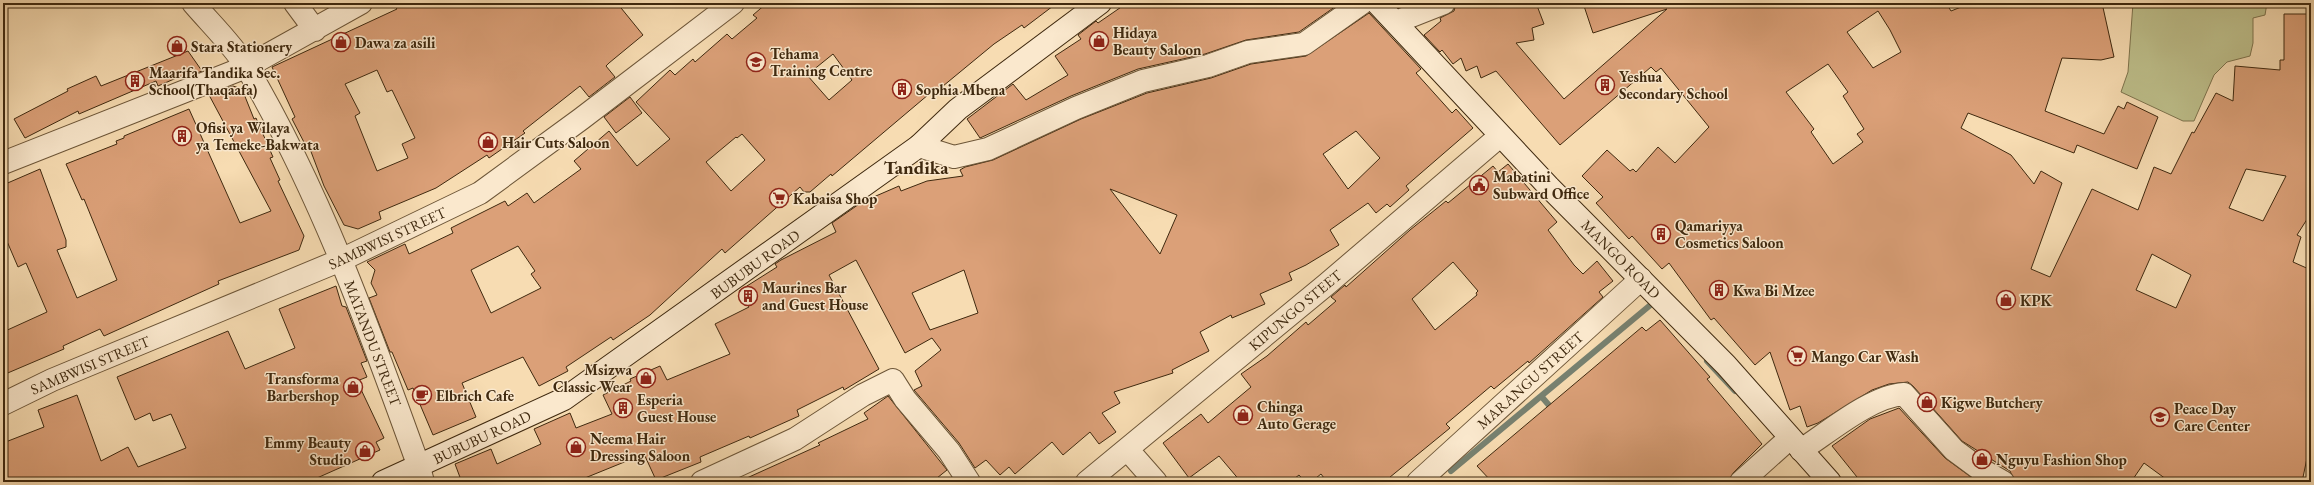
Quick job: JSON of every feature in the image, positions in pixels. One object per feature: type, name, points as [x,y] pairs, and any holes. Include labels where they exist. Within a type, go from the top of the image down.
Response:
[{"type":"street","name":"MATANDU STREET","points":[[193,3],[246,67],[291,152],[341,260],[421,474]]},
{"type":"street","points":[[296,3],[315,30]]},
{"type":"street","points":[[3,163],[246,67],[315,30],[361,3]]},
{"type":"street","name":"SAMBWISI STREET","points":[[3,404],[52,380],[341,260],[480,193],[581,119],[733,3]]},
{"type":"street","name":"BUBUBU ROAD","points":[[383,482],[421,474],[564,399],[919,146],[958,109],[1100,3]]},
{"type":"street","points":[[919,146],[954,158],[988,149],[1076,108],[1143,81],[1208,66],[1248,52],[1304,44],[1362,3]]},
{"type":"street","name":"MANGO ROAD","points":[[1377,3],[1500,136],[1726,365],[1830,482]]},
{"type":"street","points":[[1396,22],[1444,3]]},
{"type":"street","name":"KIPUNGO STEET","points":[[1087,482],[1327,284],[1500,136]]},
{"type":"street","name":"MARANGU STREET","points":[[1418,482],[1641,279]]},
{"type":"street","points":[[702,482],[795,439],[863,395],[893,380],[905,399],[949,451],[969,482]]},
{"type":"street","points":[[1741,482],[1796,444],[1888,397],[1904,394],[1954,450],[1977,467],[2003,482]]},
{"type":"street","points":[[1127,449],[1156,482]]},
{"type":"green space","points":[[2133,3],[2267,3],[2265,15],[2253,18],[2253,43],[2250,56],[2227,62],[2214,75],[2194,121],[2183,121],[2121,92],[2128,72]]},
{"type":"building","points":[[392,3],[617,3],[643,35],[606,66],[615,77],[589,97],[580,86],[523,131],[525,133],[489,158],[487,155],[436,188],[379,212],[381,219],[358,229],[344,225],[324,186],[310,149],[308,150],[292,119],[295,117],[272,67],[397,9]],"holes":[[[377,70],[387,92],[392,90],[415,138],[402,144],[408,158],[377,171],[355,116],[360,113],[345,84]]]},
{"type":"building","points":[[767,3],[1057,3],[1024,28],[1022,25],[994,44],[937,91],[935,89],[832,176],[831,174],[810,192],[804,192],[800,187],[725,253],[722,249],[650,315],[613,340],[611,337],[566,367],[568,371],[539,386],[523,357],[462,383],[476,417],[433,435],[413,388],[408,390],[392,352],[390,352],[369,298],[377,295],[371,283],[375,270],[367,262],[405,244],[409,254],[453,233],[451,228],[505,201],[508,206],[527,193],[534,203],[581,169],[574,161],[609,131],[637,166],[670,139],[636,102],[670,70],[675,75],[693,59],[695,62],[727,34],[732,39],[757,18],[753,15]],"holes":[[[833,54],[852,80],[829,100],[807,75]],[[742,134],[765,160],[731,191],[706,162],[736,137],[737,138]],[[518,246],[535,271],[531,274],[541,288],[491,313],[471,270]]]},
{"type":"building","points":[[1127,3],[1339,4],[1299,32],[1246,40],[1205,54],[1138,69],[1071,96],[980,138],[967,119],[1013,84],[1026,100],[1068,75],[1055,56],[1081,39],[1078,35],[1096,21],[1098,23]]},
{"type":"building","points":[[1456,3],[1536,3],[1544,24],[1532,28],[1534,40],[1516,43],[1564,99],[1667,9],[1593,33],[1583,3],[1946,3],[1951,11],[1971,3],[2102,3],[2114,57],[2101,60],[2062,58],[2045,111],[2104,134],[2118,106],[2124,109],[2127,102],[2158,117],[2137,169],[2077,145],[2074,153],[1968,113],[1961,128],[2011,155],[2034,184],[2041,171],[2062,183],[2031,269],[2050,277],[2092,189],[2138,210],[2154,167],[2171,174],[2192,132],[2194,133],[2216,93],[2233,101],[2235,66],[2280,70],[2280,60],[2284,60],[2284,14],[2311,14],[2311,213],[2297,235],[2301,237],[2293,262],[2311,270],[2311,405],[2309,434],[2311,434],[2311,439],[2302,482],[2170,482],[2144,463],[2131,482],[2015,482],[2010,471],[1962,441],[1908,382],[1889,384],[1872,390],[1818,423],[1807,427],[1800,406],[1790,410],[1770,352],[1755,365],[1714,318],[1711,320],[1669,263],[1662,269],[1632,236],[1629,239],[1596,203],[1603,197],[1582,176],[1607,150],[1630,171],[1633,169],[1636,172],[1658,147],[1675,163],[1709,127],[1661,68],[1656,72],[1651,67],[1560,145],[1496,71],[1481,78],[1477,66],[1466,71],[1461,58],[1453,64],[1442,50],[1440,52],[1424,35],[1441,21],[1440,18],[1454,11]],"holes":[[[1878,11],[1901,52],[1873,68],[1847,32]],[[1828,64],[1848,92],[1843,96],[1864,129],[1857,134],[1863,142],[1833,164],[1811,132],[1814,129],[1786,92]],[[2246,169],[2286,176],[2263,221],[2229,208]],[[2152,254],[2191,275],[2176,308],[2136,290]]]},
{"type":"building","points":[[1369,13],[1421,69],[1416,73],[1452,113],[1456,109],[1473,128],[1406,186],[1409,190],[1390,207],[1387,204],[1376,213],[1368,203],[1330,230],[1339,245],[1306,265],[1289,273],[1292,280],[1260,294],[1265,304],[1232,318],[1231,315],[1200,332],[1209,351],[1172,370],[1173,373],[1114,392],[1120,403],[1102,413],[1116,432],[1099,444],[1090,432],[1063,455],[1052,442],[1015,474],[1009,467],[1000,475],[986,460],[975,468],[959,443],[914,390],[922,386],[915,371],[941,350],[932,338],[905,353],[856,260],[829,275],[879,369],[844,390],[843,387],[797,410],[799,416],[750,438],[749,436],[700,457],[701,462],[656,480],[644,454],[585,478],[587,482],[457,482],[461,480],[455,464],[491,449],[497,464],[541,444],[534,429],[570,413],[576,428],[612,414],[603,395],[631,381],[630,379],[660,366],[667,380],[730,354],[715,324],[749,307],[739,291],[777,267],[775,264],[781,260],[836,232],[832,223],[862,202],[899,186],[901,191],[927,181],[963,176],[960,170],[965,167],[993,160],[1081,119],[1147,93],[1211,78],[1251,64],[1306,56]],"holes":[[[1356,131],[1380,158],[1348,189],[1323,154]],[[1110,189],[1177,215],[1160,254]],[[964,270],[978,313],[930,330],[912,293]]]},
{"type":"building","points":[[188,51],[202,71],[182,79],[181,76],[158,86],[156,81],[79,114],[78,111],[25,138],[14,119],[68,91],[67,89],[96,76],[101,86]]},
{"type":"building","points":[[233,86],[242,89],[254,119],[256,118],[273,157],[270,158],[280,180],[278,181],[304,236],[299,250],[218,281],[219,284],[104,336],[100,329],[63,346],[64,349],[3,375],[3,332],[47,312],[26,263],[18,267],[3,232],[3,185],[40,169],[66,240],[66,247],[57,250],[77,298],[117,280],[84,199],[82,200],[66,164],[117,144],[116,141],[124,138],[124,136],[189,109],[240,223],[271,211],[209,95]]},
{"type":"building","points":[[630,97],[642,113],[616,133],[604,117]]},
{"type":"building","points":[[1508,164],[1557,222],[1548,230],[1574,265],[1583,274],[1597,261],[1613,281],[1599,292],[1603,297],[1529,363],[1528,361],[1494,389],[1491,386],[1446,424],[1450,428],[1384,482],[1327,482],[1321,474],[1311,482],[1305,482],[1299,475],[1290,482],[1241,482],[1219,456],[1189,478],[1163,443],[1201,414],[1208,423],[1251,387],[1241,374],[1267,356],[1306,322],[1308,325],[1336,301],[1331,297],[1345,285],[1346,287],[1410,230],[1446,201],[1448,203],[1493,166],[1498,172]],"holes":[[[1453,262],[1478,291],[1476,293],[1477,295],[1435,330],[1412,299]]]},
{"type":"building","points":[[336,286],[342,306],[346,307],[367,361],[361,363],[367,377],[357,381],[384,438],[376,442],[380,450],[308,482],[3,482],[3,443],[44,427],[38,410],[77,395],[101,461],[128,447],[138,467],[186,448],[171,414],[153,421],[150,413],[135,420],[117,377],[228,331],[245,369],[295,348],[279,309]]},
{"type":"building","points":[[1660,320],[1710,377],[1707,379],[1762,444],[1733,473],[1729,482],[1492,482],[1477,466],[1642,327],[1646,331]]},
{"type":"building","points":[[888,396],[947,470],[932,482],[738,482],[820,445],[818,443],[868,419],[864,413]]},
{"type":"building","points":[[1899,408],[1945,458],[1978,482],[1861,482],[1832,446],[1870,419]]},
{"type":"waterway","points":[[1451,471],[1654,302],[1656,304]]},
{"type":"waterway","points":[[1707,361],[1735,391]]},
{"type":"waterway","points":[[1541,396],[1554,411]]},
{"type":"place","name":"Hidaya Beauty Saloon","points":[[1099,41]]},
{"type":"place","name":"Dawa za asili","points":[[341,42]]},
{"type":"place","name":"Stara Stationery","points":[[177,46]]},
{"type":"place","name":"Tehama Training Centre","points":[[756,62]]},
{"type":"place","name":"Maarifa Tandika Sec. School(Thaqaafa)","points":[[135,81]]},
{"type":"place","name":"Yeshua Secondary School","points":[[1605,85]]},
{"type":"place","name":"Sophia Mbena","points":[[902,89]]},
{"type":"place","name":"Ofisi ya Wilaya ya Temeke-Bakwata","points":[[182,136]]},
{"type":"place","name":"Hair Cuts Saloon","points":[[488,142]]},
{"type":"place","name":"Mabatini Subward Office","points":[[1479,185]]},
{"type":"place","name":"Kabaisa Shop","points":[[779,198]]},
{"type":"place","name":"Qamariyya Cosmetics Saloon","points":[[1661,234]]},
{"type":"place","name":"Kwa Bi Mzee","points":[[1719,290]]},
{"type":"place","name":"Maurines Bar and Guest House","points":[[748,296]]},
{"type":"place","name":"KPK","points":[[2006,300]]},
{"type":"place","name":"Mango Car Wash","points":[[1797,356]]},
{"type":"place","name":"Msizwa Classic Wear","points":[[646,378]]},
{"type":"place","name":"Transforma Barbershop","points":[[353,387]]},
{"type":"place","name":"Elbrich Cafe","points":[[422,395]]},
{"type":"place","name":"Kigwe Butchery","points":[[1927,402]]},
{"type":"place","name":"Esperia Guest House","points":[[623,408]]},
{"type":"place","name":"Chinga Auto Gerage","points":[[1243,415]]},
{"type":"place","name":"Peace Day Care Center","points":[[2160,417]]},
{"type":"place","name":"Neema Hair Dressing Saloon","points":[[576,447]]},
{"type":"place","name":"Emmy Beauty Studio","points":[[365,451]]},
{"type":"place","name":"Nguyu Fashion Shop","points":[[1982,459]]},
{"type":"district","name":"Tandika","points":[[916,167]]}]
